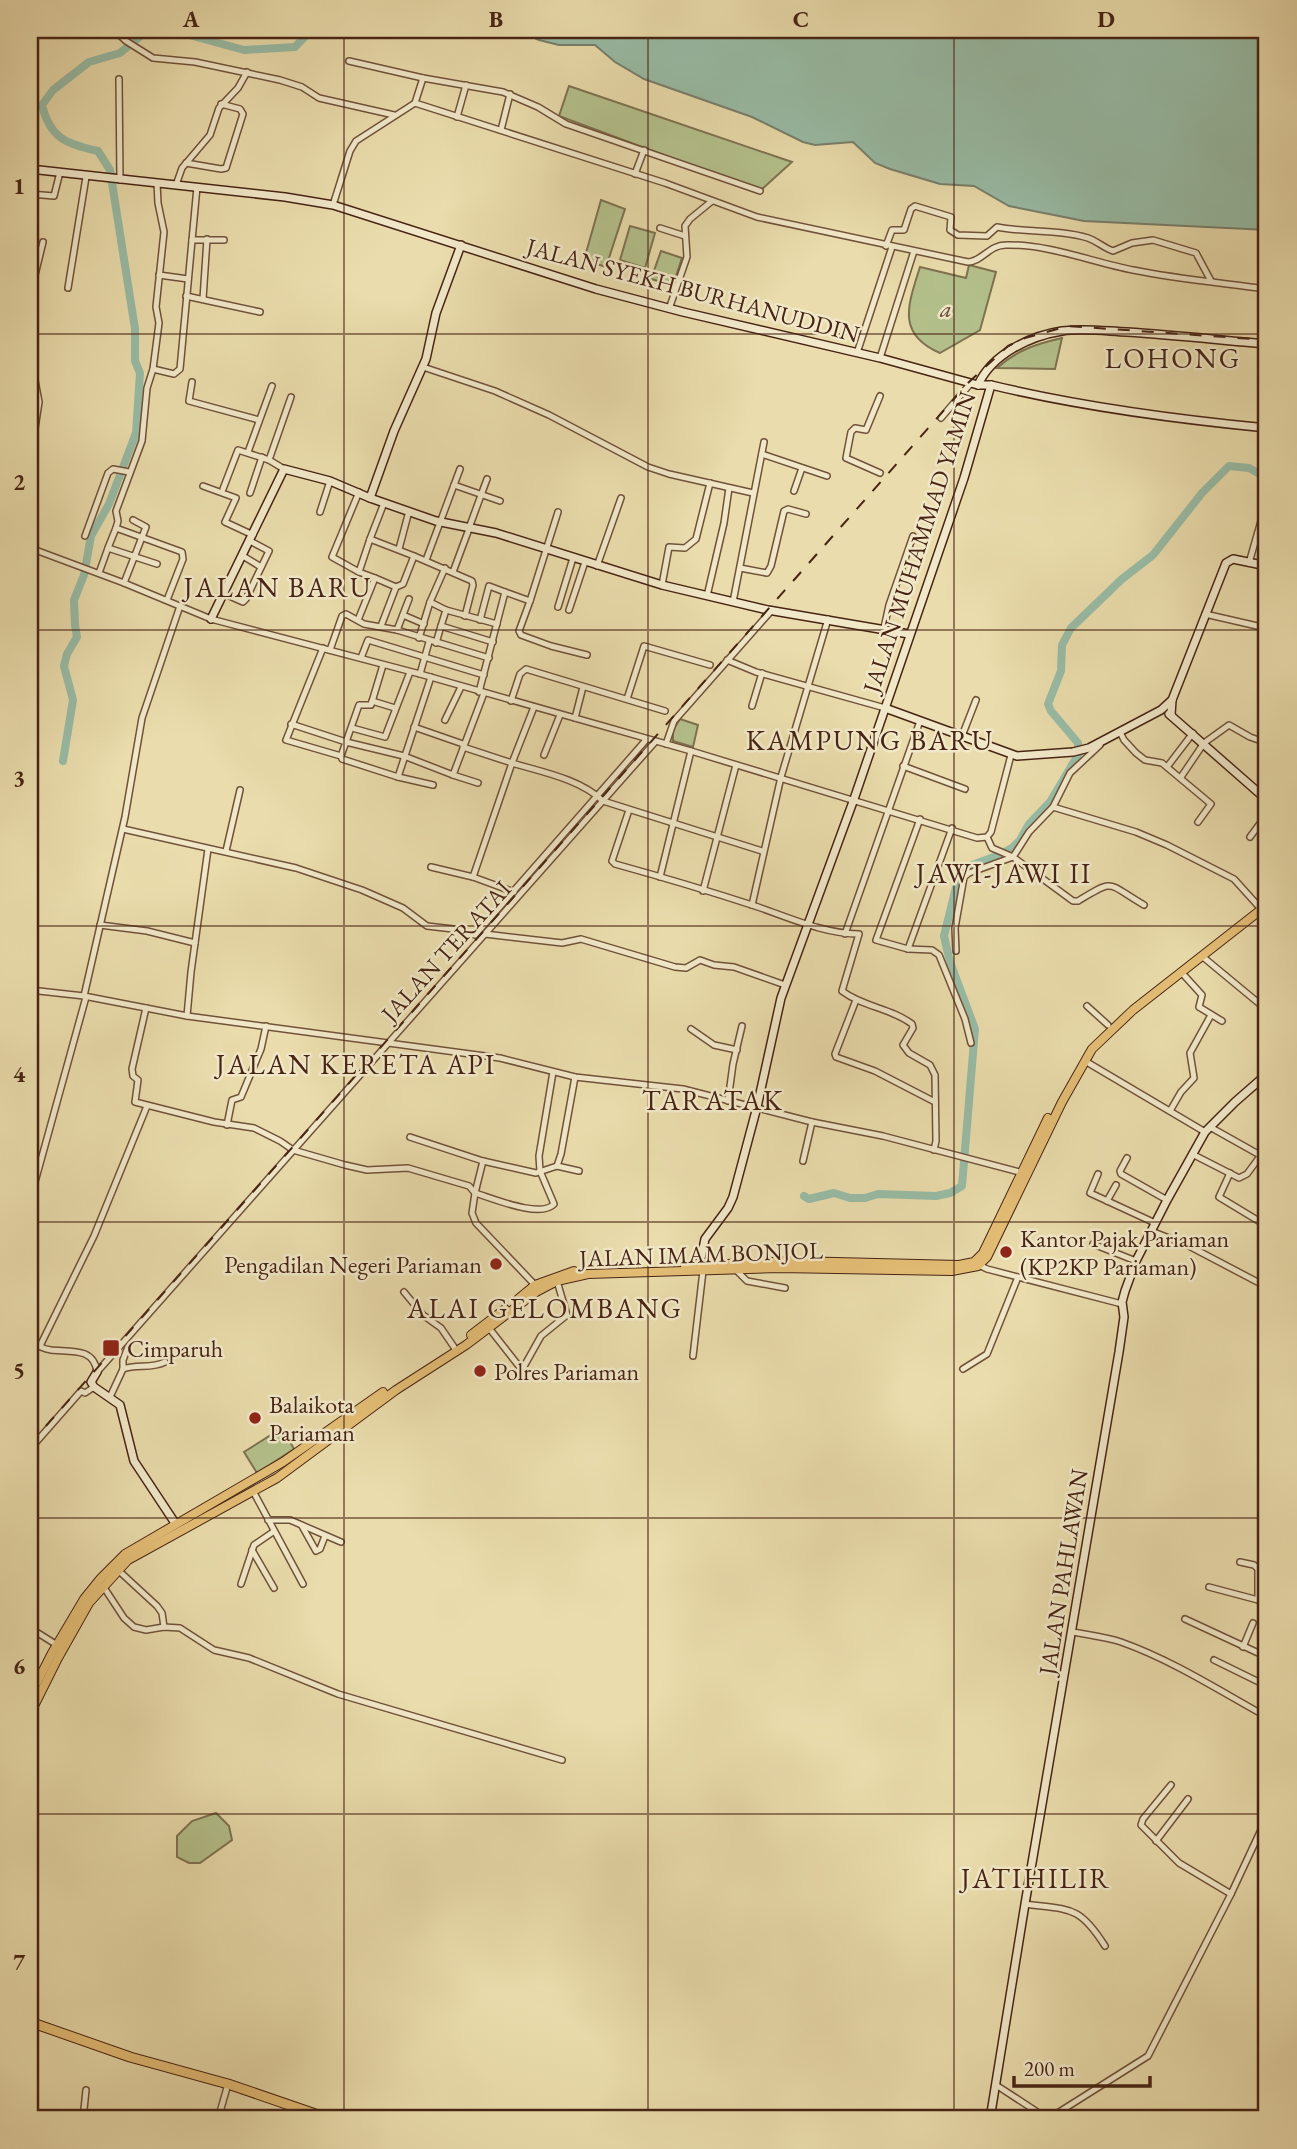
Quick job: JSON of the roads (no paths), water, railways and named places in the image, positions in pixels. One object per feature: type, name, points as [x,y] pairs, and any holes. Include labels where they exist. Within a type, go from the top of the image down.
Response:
[{"type":"highway","points":[[30,2022],[130,2057],[228,2084],[330,2119]]},
{"type":"main road","points":[[977,1264],[1009,1207],[1059,1101],[1092,1049],[1163,984],[1203,957],[1263,907],[1267,898]]},
{"type":"main road","points":[[1009,1207],[1080,1058],[1108,1026],[1263,907]]},
{"type":"main road","name":"JALAN IMAM BONJOL","points":[[700,1270],[794,1265],[879,1267],[977,1264]]},
{"type":"main road","name":"JALAN IMAM BONJOL","points":[[211,1508],[489,1328],[535,1285],[571,1272],[736,1270],[794,1265]]},
{"type":"main road","name":"JALAN IMAM BONJOL","points":[[434,1363],[516,1303],[557,1281],[610,1271]]},
{"type":"main road","name":"JALAN IMAM BONJOL","points":[[211,1508],[253,1491],[289,1470],[349,1420]]},
{"type":"main road","points":[[283,1462],[289,1470]]},
{"type":"main road","points":[[271,1469],[276,1478]]},
{"type":"main road","points":[[30,1714],[57,1645],[84,1599],[101,1578],[175,1523],[211,1508]]},
{"type":"main road","points":[[30,1696],[89,1603],[126,1557],[211,1508]]},
{"type":"street","points":[[114,30],[142,52],[159,59],[195,62],[247,72],[289,82],[319,98],[395,115]]},
{"type":"street","points":[[349,61],[510,94],[547,111],[566,124],[760,191]]},
{"type":"street","points":[[176,185],[186,163],[210,135],[221,104],[238,88],[247,72]]},
{"type":"street","points":[[334,205],[354,145],[359,138],[415,103],[423,78]]},
{"type":"street","points":[[114,179],[119,79]]},
{"type":"street","points":[[457,117],[467,85]]},
{"type":"street","points":[[501,130],[510,94]]},
{"type":"street","points":[[415,103],[635,174],[757,217],[889,246],[972,262],[996,246],[1023,246],[1135,271],[1267,289]]},
{"type":"street","points":[[186,163],[226,168],[243,114],[240,110],[221,104]]},
{"type":"street","points":[[635,174],[644,150]]},
{"type":"street","name":"JALAN SYEKH BURHANUDDIN","points":[[30,169],[334,205],[552,276],[669,309],[880,358],[975,384],[1161,417],[1267,428]]},
{"type":"street","points":[[30,194],[54,196],[60,172]]},
{"type":"street","points":[[68,288],[86,177]]},
{"type":"street","points":[[99,573],[118,521],[116,514],[123,470],[142,441],[147,388],[153,369],[159,323],[156,307],[164,232],[157,183]]},
{"type":"street","points":[[153,369],[174,373],[179,371],[197,187]]},
{"type":"street","points":[[669,309],[685,263],[687,222],[712,201]]},
{"type":"street","points":[[858,353],[892,230],[904,230],[912,207],[915,206],[951,217],[950,230],[958,235],[987,236],[997,227],[1070,234],[1089,238],[1112,251],[1132,243],[1160,241],[1199,256],[1211,281]]},
{"type":"street","points":[[660,228],[685,236]]},
{"type":"street","points":[[202,299],[208,239]]},
{"type":"street","points":[[192,240],[224,240]]},
{"type":"street","points":[[30,462],[39,402],[30,355],[35,309],[35,275],[43,242]]},
{"type":"street","points":[[370,498],[394,431],[423,367],[436,313],[461,245]]},
{"type":"street","points":[[880,358],[914,251]]},
{"type":"street","points":[[159,275],[188,279]]},
{"type":"street","points":[[186,296],[260,312]]},
{"type":"street","points":[[941,418],[1007,353],[1028,341],[1064,331],[1078,329],[1267,344]]},
{"type":"street","points":[[423,367],[495,391],[550,415],[636,463],[668,474],[753,493]]},
{"type":"street","points":[[192,383],[189,401],[260,420]]},
{"type":"street","name":"JALAN MUHAMMAD YAMIN","points":[[700,1270],[705,1239],[730,1205],[757,1107],[785,985],[889,709],[889,698],[964,478],[990,385]]},
{"type":"street","points":[[248,452],[272,386]]},
{"type":"street","points":[[880,396],[866,430],[852,429],[846,458],[880,473]]},
{"type":"street","points":[[250,493],[291,397]]},
{"type":"street","points":[[733,602],[764,442]]},
{"type":"street","points":[[223,489],[237,450],[248,452],[266,458],[284,470],[330,481],[370,498],[440,521],[496,533],[662,585],[772,610],[909,634]]},
{"type":"street","points":[[762,454],[827,476]]},
{"type":"street","points":[[85,536],[108,473],[113,468],[123,470]]},
{"type":"street","points":[[794,491],[803,468]]},
{"type":"street","points":[[211,619],[284,470]]},
{"type":"street","points":[[426,560],[460,470]]},
{"type":"street","points":[[453,572],[487,480]]},
{"type":"street","points":[[320,512],[330,481]]},
{"type":"street","points":[[662,585],[669,547],[685,548],[696,539],[710,483]]},
{"type":"street","points":[[454,485],[500,501]]},
{"type":"street","points":[[203,486],[236,498],[225,522],[269,551],[245,601],[225,594]]},
{"type":"street","points":[[707,596],[729,488]]},
{"type":"street","points":[[359,492],[332,557],[359,572],[396,587]]},
{"type":"street","points":[[597,566],[621,498]]},
{"type":"street","points":[[1249,563],[1267,500]]},
{"type":"street","points":[[359,572],[384,503]]},
{"type":"street","points":[[740,568],[762,573],[769,571],[784,511],[788,509],[806,514]]},
{"type":"street","points":[[399,549],[409,511]]},
{"type":"street","points":[[558,512],[519,631],[521,635],[551,646],[587,655]]},
{"type":"street","points":[[124,583],[146,526],[133,520]]},
{"type":"street","points":[[116,528],[178,549],[184,555],[167,600]]},
{"type":"street","points":[[884,628],[889,605],[913,536]]},
{"type":"street","points":[[370,539],[471,580],[473,584],[465,616]]},
{"type":"street","points":[[30,548],[211,619],[431,677],[691,751],[977,838],[988,837]]},
{"type":"street","points":[[108,548],[158,564]]},
{"type":"street","points":[[243,556],[261,567]]},
{"type":"street","points":[[381,626],[396,587],[403,584],[414,556]]},
{"type":"street","points":[[558,607],[573,558]]},
{"type":"street","points":[[1171,715],[1172,700],[1226,563],[1233,559],[1267,566]]},
{"type":"street","points":[[569,610],[585,562]]},
{"type":"street","points":[[419,638],[445,568]]},
{"type":"street","points":[[358,620],[375,578]]},
{"type":"street","points":[[480,620],[489,586],[530,601]]},
{"type":"street","points":[[453,775],[481,692],[505,592]]},
{"type":"street","points":[[397,631],[409,599]]},
{"type":"street","points":[[430,603],[497,624]]},
{"type":"street","points":[[30,1200],[85,997],[123,829],[142,719],[180,606]]},
{"type":"street","points":[[420,674],[446,610]]},
{"type":"street","points":[[666,744],[674,721],[772,610]]},
{"type":"street","points":[[433,785],[398,777],[342,759],[341,755],[285,739],[344,614],[373,625],[489,658]]},
{"type":"street","points":[[1205,614],[1266,628]]},
{"type":"street","points":[[403,615],[424,624]]},
{"type":"street","points":[[752,905],[780,777],[828,620]]},
{"type":"street","points":[[361,658],[373,625]]},
{"type":"street","points":[[441,626],[493,642]]},
{"type":"street","points":[[368,640],[484,674]]},
{"type":"street","points":[[627,699],[644,646],[710,665]]},
{"type":"street","points":[[727,660],[762,673],[889,709],[1012,755],[1073,752],[1089,748],[1102,743],[1172,700]]},
{"type":"street","points":[[341,755],[359,705],[370,707],[383,665]]},
{"type":"street","points":[[511,701],[523,669],[665,711]]},
{"type":"street","points":[[352,728],[385,737],[410,672]]},
{"type":"street","points":[[752,706],[762,673]]},
{"type":"street","points":[[398,777],[431,677]]},
{"type":"street","points":[[445,720],[461,687]]},
{"type":"street","points":[[575,718],[583,687]]},
{"type":"street","points":[[962,736],[976,700]]},
{"type":"street","points":[[372,701],[395,708]]},
{"type":"street","points":[[472,877],[534,708]]},
{"type":"street","points":[[1152,714],[1166,712],[1171,715],[1267,800]]},
{"type":"street","points":[[544,755],[560,715]]},
{"type":"street","points":[[845,933],[920,721]]},
{"type":"street","points":[[291,724],[346,742],[404,756],[478,783]]},
{"type":"street","points":[[1181,777],[1205,744],[1229,725],[1267,743]]},
{"type":"street","points":[[414,727],[569,781],[597,795],[603,801],[762,851]]},
{"type":"street","points":[[1120,732],[1129,746],[1145,760],[1157,761],[1167,767],[1210,804],[1198,822]]},
{"type":"street","points":[[1167,767],[1193,733]]},
{"type":"street","points":[[123,829],[296,867],[362,890],[406,910],[427,926],[475,935],[646,740]]},
{"type":"street","name":"JALAN TERATAI","points":[[97,1372],[655,742]]},
{"type":"street","points":[[956,951],[955,928],[964,877],[1013,856],[1029,832],[1053,807],[1070,773],[1102,743]]},
{"type":"street","points":[[660,877],[691,751]]},
{"type":"street","points":[[1012,755],[993,829],[988,837],[990,846],[1013,856],[1075,901],[1102,886],[1110,885],[1143,905]]},
{"type":"street","points":[[704,891],[736,765]]},
{"type":"street","points":[[903,766],[965,789]]},
{"type":"street","points":[[226,851],[240,790]]},
{"type":"street","points":[[1053,807],[1136,832],[1167,845],[1234,879],[1263,907]]},
{"type":"street","points":[[629,810],[613,863],[807,924],[859,934],[842,990],[856,1000],[889,1011],[912,1024],[913,1028],[903,1045],[909,1053],[932,1068],[936,1080],[934,1150]]},
{"type":"street","points":[[1250,837],[1267,814]]},
{"type":"street","points":[[920,819],[876,940],[908,949],[932,950],[939,955],[965,1019],[971,1044]]},
{"type":"street","points":[[908,949],[951,828]]},
{"type":"street","points":[[187,1016],[208,849]]},
{"type":"street","points":[[431,867],[472,877],[514,892]]},
{"type":"street","points":[[100,925],[147,931],[195,943]]},
{"type":"street","points":[[485,934],[562,943],[581,939],[675,967],[686,968],[700,960],[734,967],[785,985]]},
{"type":"street","points":[[1203,957],[1267,1010]]},
{"type":"street","points":[[1182,973],[1201,993],[1199,1007],[1222,1021]]},
{"type":"street","points":[[30,990],[146,1007],[187,1016],[500,1058],[575,1077],[670,1087],[883,1136],[1023,1173]]},
{"type":"street","points":[[856,1000],[836,1057],[875,1071],[935,1102]]},
{"type":"street","points":[[1087,1006],[1108,1026]]},
{"type":"street","points":[[146,1007],[131,1073],[138,1080],[134,1101],[227,1125],[261,1130],[293,1150],[367,1170],[408,1168],[464,1184],[473,1188],[475,1193],[544,1210],[550,1208],[554,1199],[540,1171],[540,1147],[554,1072]]},
{"type":"street","points":[[1170,1111],[1182,1090],[1194,1078],[1190,1053],[1211,1015]]},
{"type":"street","points":[[227,1125],[232,1100],[241,1097],[261,1049],[266,1026]]},
{"type":"street","points":[[728,1101],[742,1026]]},
{"type":"street","points":[[691,1029],[714,1045],[737,1049]]},
{"type":"street","points":[[1085,1061],[1170,1111],[1267,1159]]},
{"type":"street","name":"JALAN PAHLAWAN","points":[[990,2119],[1122,1333],[1122,1304],[1136,1261],[1192,1154],[1208,1129],[1267,1074]]},
{"type":"street","points":[[556,1166],[561,1154],[575,1077]]},
{"type":"street","points":[[40,1346],[94,1236],[147,1106]]},
{"type":"street","points":[[803,1161],[813,1122]]},
{"type":"street","points":[[410,1137],[483,1161],[536,1173],[556,1166],[579,1171]]},
{"type":"street","points":[[1192,1154],[1242,1177],[1261,1156]]},
{"type":"street","points":[[1128,1158],[1121,1174],[1167,1200]]},
{"type":"street","points":[[483,1161],[472,1213],[476,1223],[535,1285]]},
{"type":"street","points":[[1230,1173],[1219,1197],[1267,1226]]},
{"type":"street","points":[[1098,1174],[1089,1192],[1155,1223]]},
{"type":"street","points":[[1107,1201],[1116,1185]]},
{"type":"street","points":[[1151,1231],[1186,1245],[1267,1287]]},
{"type":"street","points":[[1093,1244],[1136,1261]]},
{"type":"street","points":[[977,1264],[1122,1304]]},
{"type":"street","points":[[693,1356],[700,1270]]},
{"type":"street","points":[[736,1270],[747,1281],[785,1288]]},
{"type":"street","points":[[963,1369],[986,1354],[1018,1276]]},
{"type":"street","points":[[489,1328],[522,1370],[544,1333],[567,1315],[557,1281]]},
{"type":"street","points":[[404,1292],[423,1315],[441,1328],[454,1347]]},
{"type":"street","points":[[30,1342],[48,1350],[70,1349],[82,1352],[93,1361],[97,1372],[90,1380],[91,1389]]},
{"type":"street","points":[[110,1397],[123,1369],[128,1347]]},
{"type":"street","points":[[123,1369],[134,1366],[152,1367],[165,1362]]},
{"type":"street","points":[[30,1449],[81,1391],[91,1389],[110,1397],[122,1409],[129,1449],[134,1461],[175,1523]]},
{"type":"street","points":[[253,1491],[303,1584]]},
{"type":"street","points":[[268,1520],[285,1519],[341,1542]]},
{"type":"street","points":[[302,1526],[316,1551],[320,1549],[326,1536]]},
{"type":"street","points":[[241,1584],[252,1550],[259,1540],[274,1532]]},
{"type":"street","points":[[252,1550],[274,1588]]},
{"type":"street","points":[[1240,1562],[1254,1565],[1258,1569],[1258,1600]]},
{"type":"street","points":[[118,1570],[157,1606],[162,1613],[164,1627]]},
{"type":"street","points":[[103,1586],[131,1625],[146,1630],[180,1628],[214,1650],[246,1657],[338,1693],[562,1760]]},
{"type":"street","points":[[1209,1587],[1267,1604]]},
{"type":"street","points":[[1185,1619],[1267,1656]]},
{"type":"street","points":[[1243,1647],[1253,1623]]},
{"type":"street","points":[[30,1628],[57,1645]]},
{"type":"street","points":[[1073,1632],[1118,1641],[1133,1647],[1196,1677],[1267,1717]]},
{"type":"street","points":[[1214,1660],[1267,1686]]},
{"type":"street","points":[[1171,1785],[1140,1822],[1179,1863],[1231,1894]]},
{"type":"street","points":[[1156,1841],[1188,1799]]},
{"type":"street","points":[[996,2085],[1048,2119],[1147,2056],[1231,1894],[1267,1817]]},
{"type":"street","points":[[1025,1904],[1081,1915],[1105,1946]]},
{"type":"street","points":[[218,2119],[228,2084]]},
{"type":"street","points":[[83,2119],[86,2090]]},
{"type":"waterway","points":[[63,761],[73,700],[64,666],[67,654],[77,637],[74,600],[84,575],[91,536],[109,504],[136,433],[140,373],[135,361],[135,329],[110,170],[98,151],[77,146],[61,138],[50,125],[42,105],[53,90],[89,62],[120,53],[148,30]]},
{"type":"waterway","points":[[171,30],[244,50],[295,47],[311,30]]},
{"type":"waterway","points":[[804,1196],[809,1199],[834,1193],[850,1198],[865,1198],[878,1194],[936,1196],[950,1193],[962,1186],[975,1029],[950,962],[944,936],[959,875],[964,868],[999,855],[1020,840],[1029,824],[1050,802],[1078,755],[1078,743],[1048,704],[1061,671],[1062,645],[1071,628],[1122,579],[1153,555],[1202,493],[1229,466],[1249,468],[1267,478]]},
{"type":"railway","points":[[30,1444],[969,382],[1008,346],[1025,338],[1068,326],[1267,340]]},
{"type":"place","name":"Kantor Pajak Pariaman (KP2KP Pariaman)","points":[[1006,1252]]},
{"type":"place","name":"Pengadilan Negeri Pariaman","points":[[496,1264]]},
{"type":"place","name":"Cimparuh","points":[[111,1348]]},
{"type":"place","name":"Polres Pariaman","points":[[480,1371]]},
{"type":"place","name":"Balaikota Pariaman","points":[[255,1418]]},
{"type":"district","name":"LOHONG","points":[[1173,358]]},
{"type":"district","name":"JALAN BARU","points":[[278,587]]},
{"type":"district","name":"KAMPUNG BARU","points":[[870,740]]},
{"type":"district","name":"JAWI-JAWI II","points":[[1004,873]]},
{"type":"district","name":"JALAN KERETA API","points":[[356,1064]]},
{"type":"district","name":"TARATAK","points":[[713,1100]]},
{"type":"district","name":"ALAI GELOMBANG","points":[[545,1308]]},
{"type":"district","name":"JATIHILIR","points":[[1036,1878]]},
{"type":"park label","name":"a","points":[[946,308]]}]
